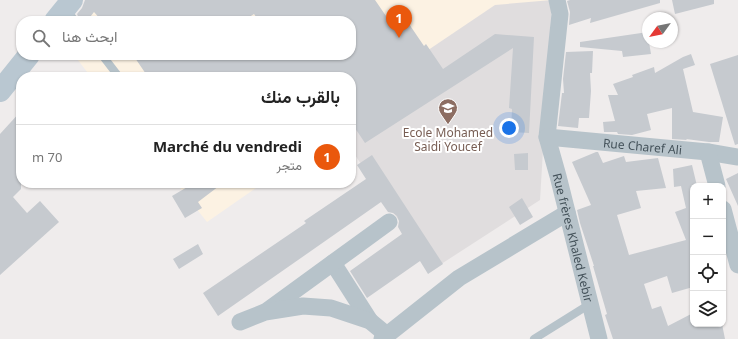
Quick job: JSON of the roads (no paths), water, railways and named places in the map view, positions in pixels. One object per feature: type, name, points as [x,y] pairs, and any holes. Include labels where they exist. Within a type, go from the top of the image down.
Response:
[{"type":"main road","points":[[0,91],[25,60]]},
{"type":"street","points":[[547,137],[560,14],[558,0]]},
{"type":"street","name":"Rue Charef Ali","points":[[547,137],[708,152],[738,157]]},
{"type":"street","name":"Rue frères Khaled Kebir","points":[[547,137],[599,339]]},
{"type":"street","points":[[708,152],[716,183]]},
{"type":"street","points":[[333,263],[370,321],[384,337],[459,278],[567,213]]},
{"type":"street","points":[[726,219],[738,265]]},
{"type":"street","points":[[265,312],[390,222]]},
{"type":"street","points":[[240,322],[265,312],[303,306],[331,308],[370,321]]},
{"type":"lane","points":[[106,60],[115,72]]},
{"type":"lane","points":[[534,339],[590,304]]},
{"type":"place","name":"Marché du vendredi","points":[[399,38]]},
{"type":"place","name":"Ecole Mohamed Saidi Youcef","points":[[448,125]]}]
